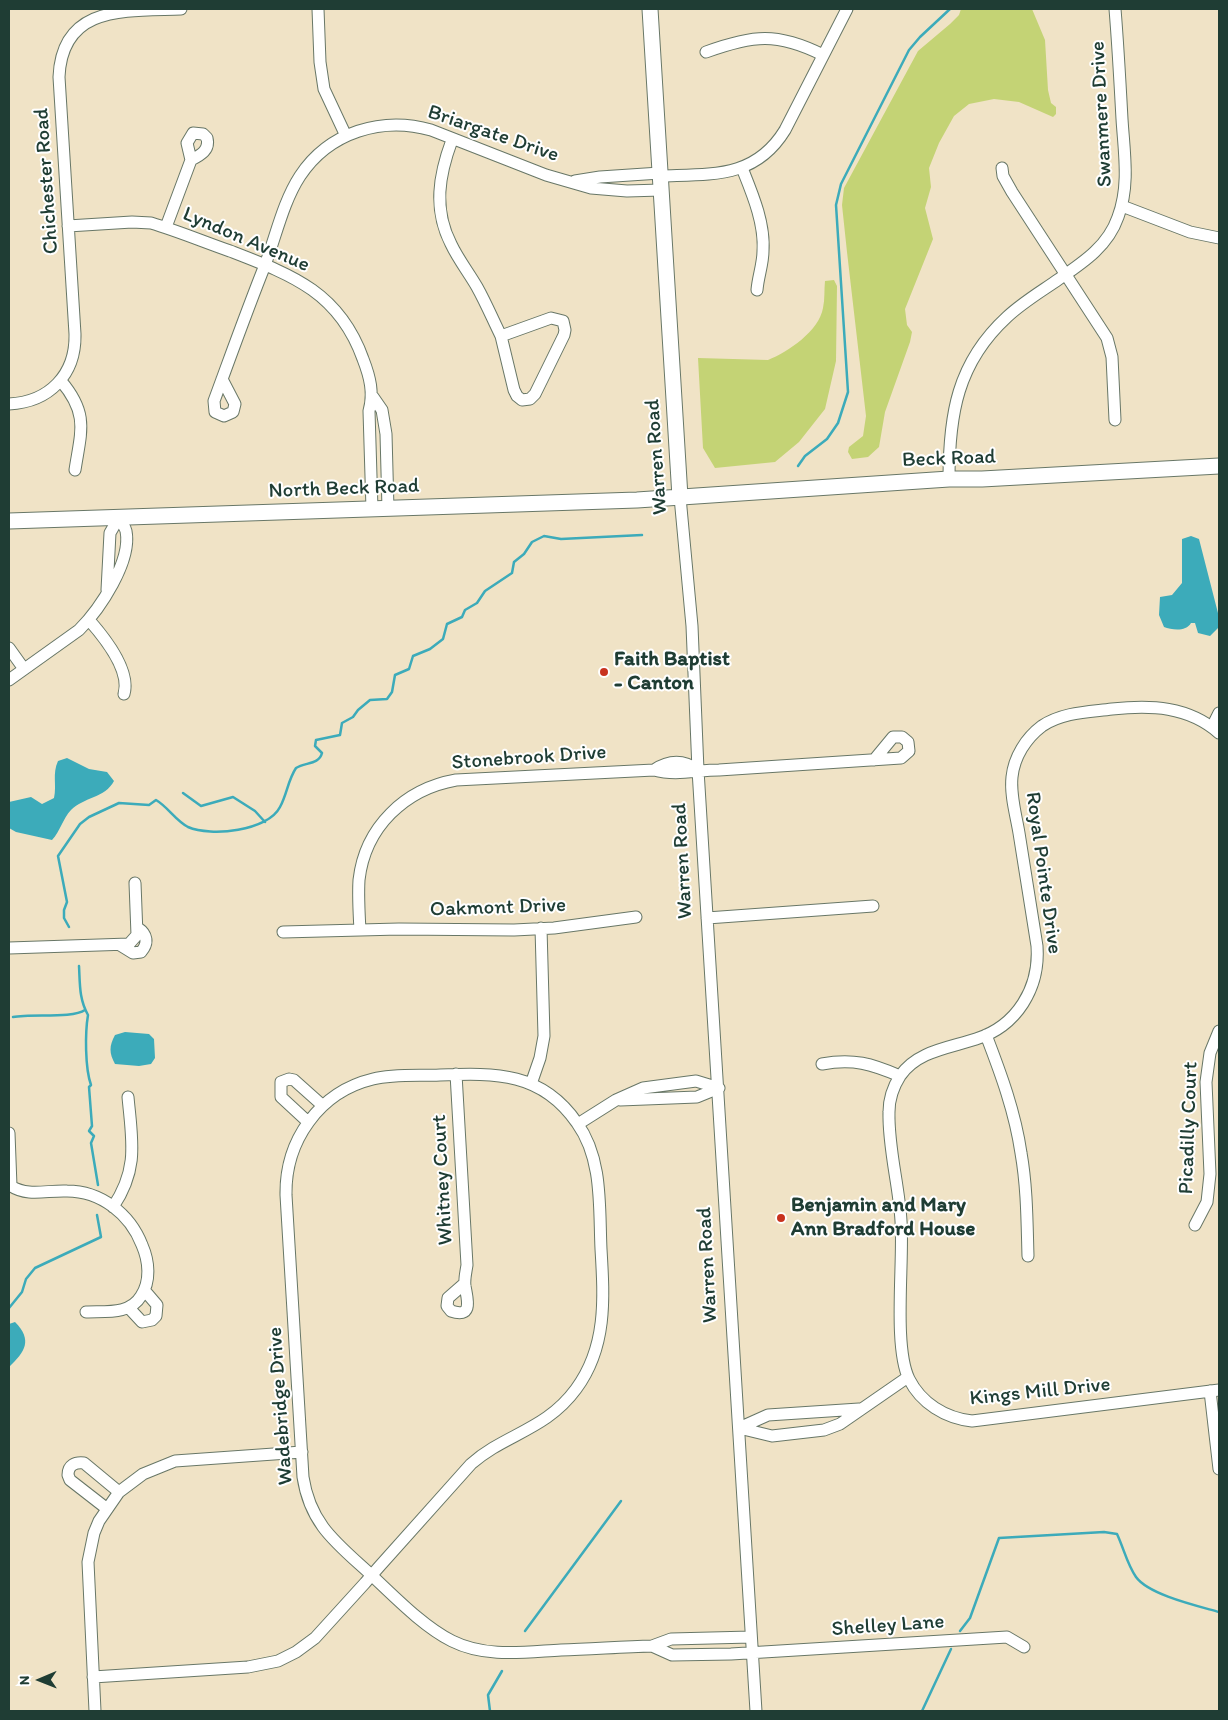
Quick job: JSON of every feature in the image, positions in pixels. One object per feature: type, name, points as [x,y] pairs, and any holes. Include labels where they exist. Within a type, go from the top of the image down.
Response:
[{"type":"main road","name":"Warren Road","points":[[650,9],[680,497]]},
{"type":"main road","name":"Beck Road","points":[[680,497],[949,479],[982,479],[1219,466]]},
{"type":"main road","name":"North Beck Road","points":[[9,521],[629,501],[680,497]]},
{"type":"street","name":"Chichester Road","points":[[9,404],[23,403],[39,397],[61,381],[71,363],[76,344],[59,77],[62,56],[72,36],[88,21],[111,12],[181,9]]},
{"type":"street","points":[[318,9],[320,62],[324,89],[346,136]]},
{"type":"street","name":"Briargate Drive","points":[[222,379],[291,194],[300,176],[320,154],[346,136],[372,127],[398,124],[421,128],[546,175],[599,190],[714,174],[742,168],[761,157],[779,140],[847,9]]},
{"type":"street","name":"Swanmere Drive","points":[[949,479],[952,418],[960,386],[972,361],[987,338],[1007,316],[1089,258],[1114,227],[1122,206],[1126,182],[1115,9]]},
{"type":"street","points":[[706,52],[738,41],[774,38],[793,41],[823,55]]},
{"type":"street","points":[[452,140],[440,179],[439,199],[442,220],[450,244],[478,288],[501,336],[515,393],[519,399],[530,399],[536,394],[564,335],[565,325],[559,319],[551,318],[501,336]]},
{"type":"street","points":[[166,227],[192,160]]},
{"type":"street","points":[[742,168],[755,205],[764,251],[757,290]]},
{"type":"street","points":[[1002,168],[1003,176],[1012,192],[1107,338],[1112,357],[1115,420]]},
{"type":"street","name":"Briargate Drive","points":[[575,182],[600,177],[660,180]]},
{"type":"street","points":[[1122,206],[1190,232],[1219,238]]},
{"type":"street","name":"Lyndon Avenue","points":[[68,226],[142,222],[166,227],[265,264],[304,283],[330,303],[341,317],[361,354],[373,397],[382,410],[386,434],[388,509]]},
{"type":"street","points":[[61,381],[74,396],[81,418],[82,427],[75,470]]},
{"type":"street","name":"Lyndon Avenue","points":[[372,509],[369,411],[373,397]]},
{"type":"street","name":"Warren Road","points":[[680,497],[692,626],[698,770],[756,1711]]},
{"type":"street","points":[[9,680],[79,630],[88,620],[107,590],[126,556],[126,530],[118,518],[110,533],[107,590]]},
{"type":"street","points":[[88,620],[102,634],[115,655],[127,685],[124,694]]},
{"type":"street","points":[[9,648],[24,669]]},
{"type":"street","name":"Royal Pointe Drive","points":[[908,1377],[902,1351],[901,1222],[889,1115],[891,1095],[900,1076],[910,1064],[925,1055],[986,1035],[1006,1024],[1020,1009],[1030,991],[1037,969],[1037,946],[1012,790],[1015,764],[1025,742],[1042,726],[1061,717],[1136,706],[1174,710],[1203,722],[1218,732]]},
{"type":"street","points":[[1203,722],[1218,716],[1218,732]]},
{"type":"street","name":"Stonebrook Drive","points":[[360,930],[359,880],[362,864],[370,843],[390,814],[422,790],[456,780],[654,770],[665,773],[874,760]]},
{"type":"street","points":[[9,948],[120,945],[132,942],[137,935],[138,928],[135,883]]},
{"type":"street","points":[[707,918],[873,906]]},
{"type":"street","name":"Oakmont Drive","points":[[283,932],[541,928],[636,917]]},
{"type":"street","points":[[532,1084],[544,1036],[541,928]]},
{"type":"street","name":"Picadilly Court","points":[[1195,1225],[1207,1202],[1210,1174],[1206,1082],[1210,1052],[1219,1030]]},
{"type":"street","points":[[986,1035],[1006,1087],[1018,1133],[1025,1180],[1028,1256]]},
{"type":"street","points":[[822,1064],[842,1060],[861,1062],[900,1076]]},
{"type":"street","points":[[93,1677],[248,1667],[278,1661],[296,1652],[315,1638],[471,1464],[489,1450],[531,1429],[553,1414],[576,1389],[591,1363],[602,1331],[604,1297],[596,1169],[590,1146],[578,1124],[557,1100],[532,1084],[496,1074],[456,1074],[373,1079],[351,1087],[327,1102],[294,1080],[288,1079],[281,1082],[280,1096],[308,1122]]},
{"type":"street","name":"Whitney Court","points":[[456,1074],[467,1265],[464,1284]]},
{"type":"street","points":[[578,1124],[616,1100],[643,1088],[696,1081],[719,1088]]},
{"type":"street","points":[[616,1100],[644,1101],[697,1097],[719,1088]]},
{"type":"street","points":[[113,1207],[122,1193],[131,1172],[132,1146],[128,1098]]},
{"type":"street","name":"Wadebridge Drive","points":[[327,1102],[308,1122],[292,1153],[286,1185],[305,1488],[316,1518],[331,1538],[436,1632],[453,1642],[472,1649],[501,1653],[652,1646],[671,1639],[751,1637]]},
{"type":"street","points":[[9,1133],[11,1186],[21,1192],[67,1191],[87,1193],[125,1216],[134,1228],[144,1249],[148,1268],[145,1291],[140,1300],[129,1308],[86,1312]]},
{"type":"street","points":[[129,1308],[142,1322],[152,1320],[156,1316],[157,1305],[145,1291]]},
{"type":"street","points":[[739,1428],[772,1436],[824,1430],[840,1424],[860,1408],[908,1377]]},
{"type":"street","name":"Kings Mill Drive","points":[[908,1377],[919,1394],[934,1407],[952,1417],[972,1421],[1215,1390]]},
{"type":"street","points":[[1215,1390],[1219,1469]]},
{"type":"street","points":[[739,1428],[768,1415],[860,1408]]},
{"type":"street","points":[[96,1711],[88,1562],[94,1533],[106,1508],[119,1492],[143,1474],[175,1462],[302,1452]]},
{"type":"street","points":[[106,1508],[70,1480],[68,1475],[70,1466],[74,1463],[84,1463],[119,1492]]},
{"type":"street","name":"Shelley Lane","points":[[752,1653],[1007,1637],[1024,1647]]},
{"type":"street","name":"Wadebridge Drive","points":[[652,1646],[672,1655],[752,1653]]},
{"type":"green space","points":[[961,9],[1032,9],[1045,40],[1048,90],[1051,103],[1056,107],[1056,114],[1053,117],[1019,102],[994,99],[969,104],[954,116],[939,143],[929,168],[931,187],[925,208],[933,239],[905,309],[907,325],[912,332],[885,412],[879,447],[868,457],[852,459],[848,452],[849,447],[863,436],[866,416],[842,205],[844,188],[918,51],[950,24],[959,15]]},
{"type":"green space","points":[[834,280],[837,286],[836,361],[825,409],[799,442],[775,462],[715,468],[703,448],[698,358],[768,360],[784,352],[801,340],[816,325],[823,308],[825,281]]},
{"type":"water","points":[[1191,536],[1199,539],[1219,617],[1219,627],[1210,636],[1198,633],[1195,623],[1191,623],[1186,628],[1179,630],[1164,627],[1159,615],[1160,597],[1172,595],[1182,583],[1182,539]]},
{"type":"water","points":[[67,758],[89,769],[107,772],[114,781],[105,791],[82,802],[71,810],[52,840],[16,832],[9,828],[9,802],[31,797],[42,804],[54,798],[56,766],[58,761]]},
{"type":"water","points":[[125,1032],[149,1034],[154,1039],[155,1058],[151,1064],[139,1066],[115,1064],[110,1050],[112,1043],[115,1035]]},
{"type":"water","points":[[15,1322],[21,1328],[24,1335],[25,1346],[9,1367],[9,1324]]},
{"type":"waterway","points":[[798,466],[805,456],[827,439],[838,423],[848,392],[836,205],[841,184],[909,50],[950,9]]},
{"type":"waterway","points":[[69,927],[64,918],[67,902],[58,856],[80,824],[89,817],[119,803],[149,805],[156,800],[183,824],[198,830],[238,830],[264,822],[274,815],[280,807],[296,768],[318,760],[320,757],[322,753],[315,746],[316,740],[340,735],[342,723],[353,717],[370,700],[387,699],[392,692],[395,675],[409,669],[413,656],[430,649],[443,639],[447,624],[462,617],[465,610],[477,603],[485,591],[512,573],[514,562],[524,554],[532,542],[544,536],[561,539],[642,535]]},
{"type":"waterway","points":[[183,793],[201,806],[233,797],[255,811],[265,822]]},
{"type":"waterway","points":[[79,966],[81,997],[88,1015],[86,1050],[91,1085],[89,1087],[92,1126],[89,1131],[94,1136],[91,1143],[98,1185]]},
{"type":"waterway","points":[[13,1017],[61,1015],[79,1013],[85,1010]]},
{"type":"waterway","points":[[9,1308],[22,1292],[26,1279],[35,1268],[101,1237],[97,1215]]},
{"type":"waterway","points":[[525,1631],[621,1501]]},
{"type":"waterway","points":[[960,1631],[970,1618],[999,1538],[1104,1532],[1117,1534],[1130,1567],[1142,1583],[1174,1599],[1219,1612]]},
{"type":"waterway","points":[[922,1711],[951,1649]]},
{"type":"waterway","points":[[490,1711],[488,1695],[502,1671]]},
{"type":"place","name":"Faith Baptist - Canton","points":[[604,672]]},
{"type":"place","name":"Benjamin and Mary Ann Bradford House","points":[[781,1218]]}]
